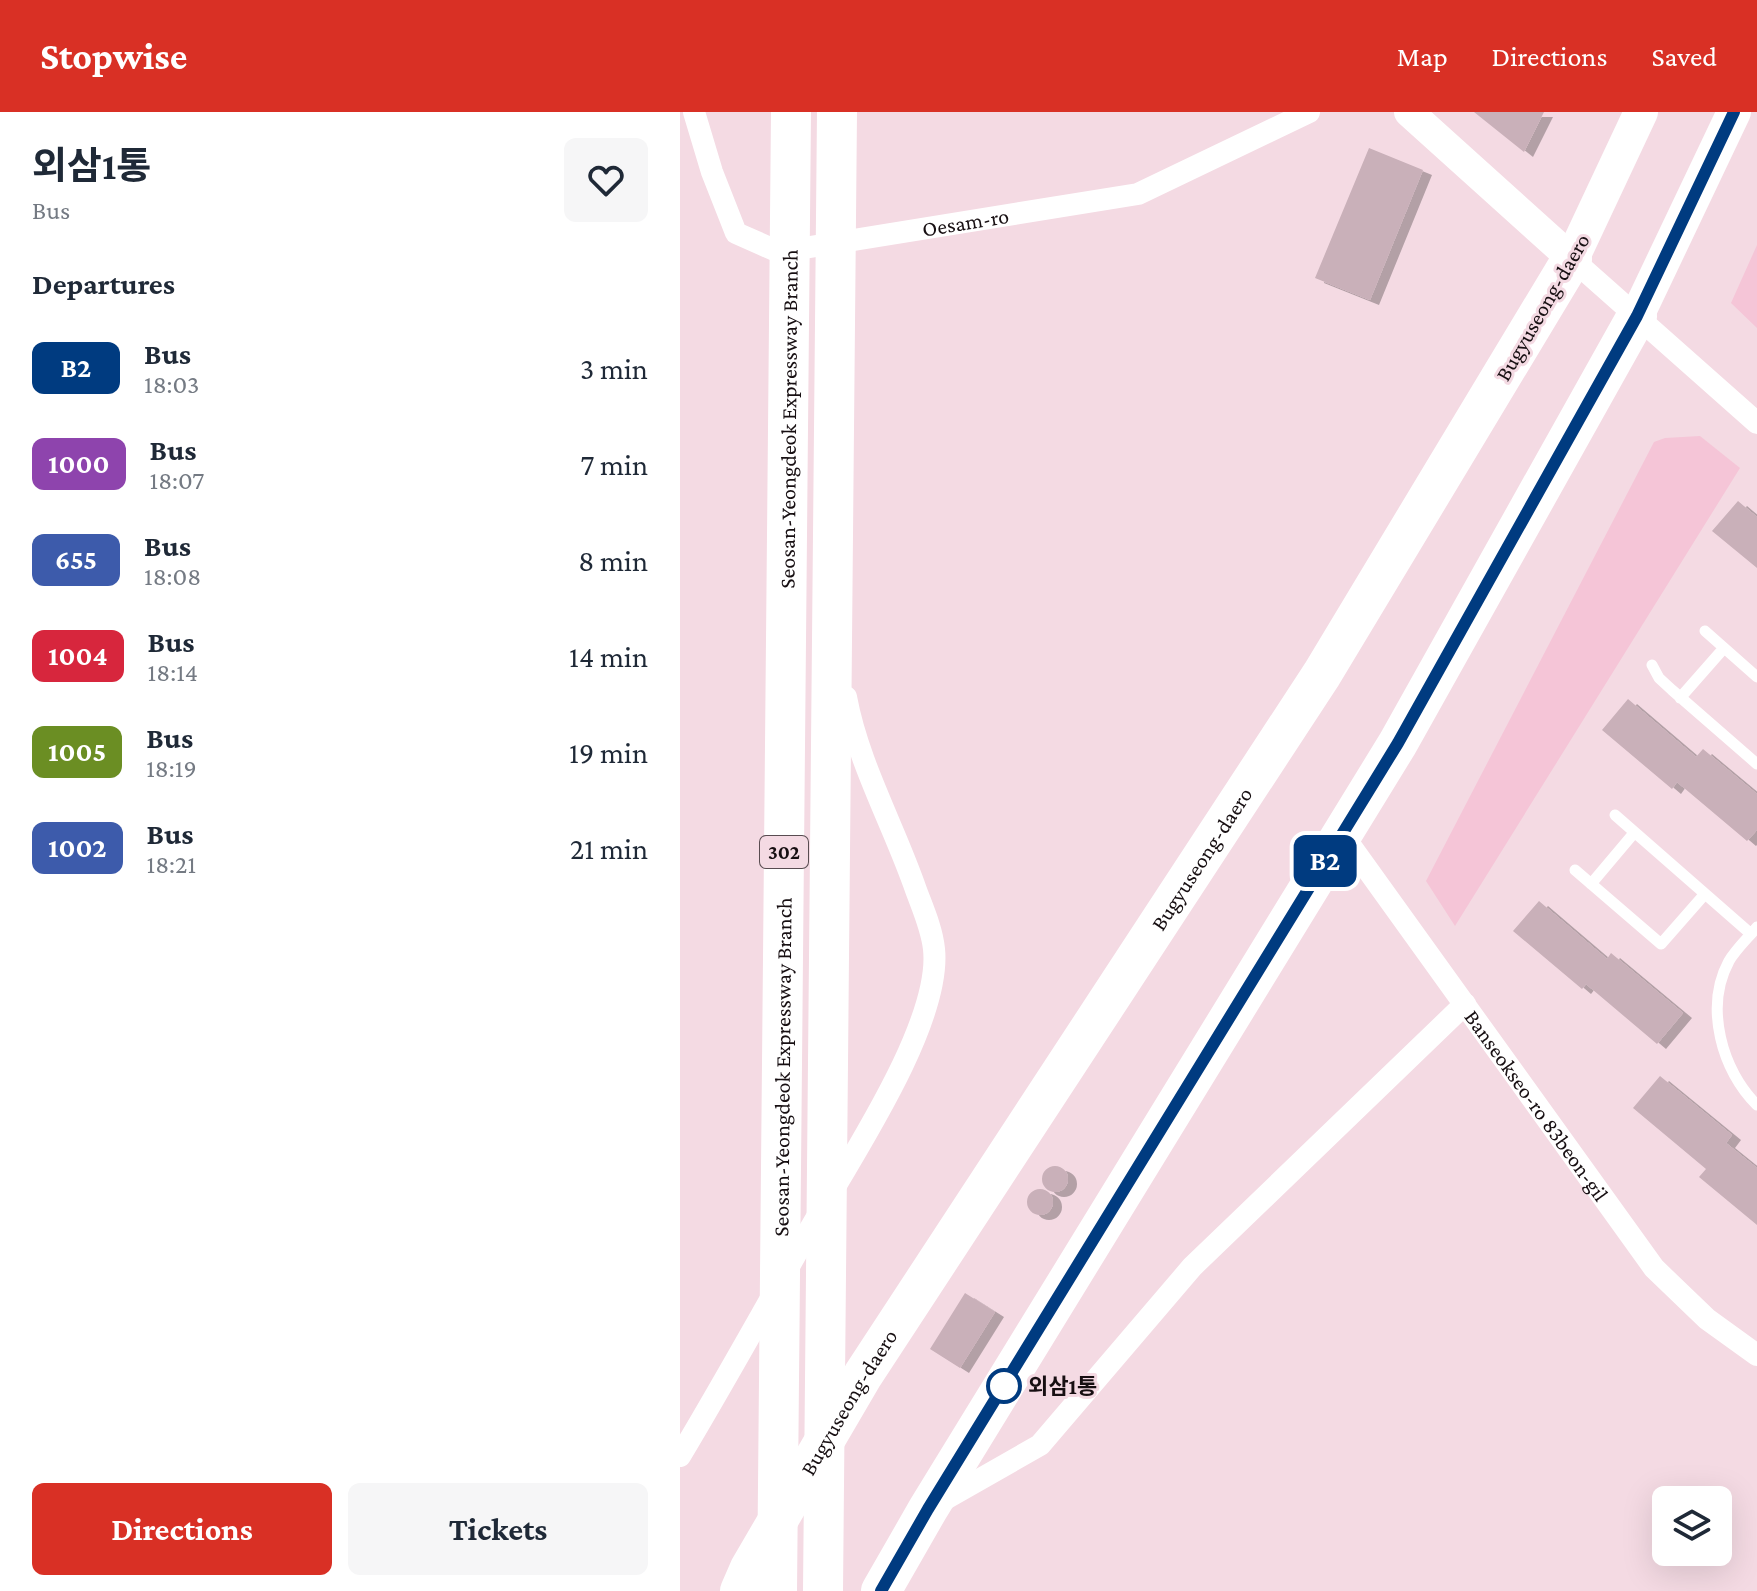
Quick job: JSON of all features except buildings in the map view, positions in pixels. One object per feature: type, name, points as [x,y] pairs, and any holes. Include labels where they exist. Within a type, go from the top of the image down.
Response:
[{"type":"highway","name":"Seosan-Yeongdeok Expressway Branch","points":[[750,1585],[791,112]]},
{"type":"highway","name":"Seosan-Yeongdeok Expressway Branch","points":[[823,1591],[837,112]]},
{"type":"highway","name":"Bugyuseong-daero","points":[[750,1585],[863,1375],[1322,674],[1572,259]]},
{"type":"highway","points":[[889,1583],[928,1509],[1398,743],[1637,316]]},
{"type":"main road","name":"Bugyuseong-daero","points":[[1572,259],[1641,112]]},
{"type":"main road","points":[[1637,316],[1734,112]]},
{"type":"street","name":"Oesam-ro","points":[[694,112],[712,172],[736,233],[779,252],[1138,194],[1309,112]]},
{"type":"street","points":[[1409,112],[1757,423]]},
{"type":"street","points":[[680,1456],[897,1077],[926,1007],[932,980],[934,949],[926,917],[852,726],[845,691],[846,387],[842,241]]},
{"type":"street","name":"Banseokseo-ro 83beon-gil","points":[[1342,834],[1654,1268],[1707,1319],[1757,1355]]},
{"type":"street","points":[[928,1509],[1040,1445],[1192,1267],[1465,1004]]},
{"type":"lane","points":[[1705,631],[1757,677]]},
{"type":"lane","points":[[1680,698],[1724,648]]},
{"type":"lane","points":[[1652,665],[1659,678],[1680,698],[1757,764]]},
{"type":"lane","points":[[1615,815],[1704,895],[1754,931],[1729,961],[1719,993],[1718,1024],[1729,1066],[1741,1089],[1757,1105]]},
{"type":"lane","points":[[1591,884],[1634,833]]},
{"type":"lane","points":[[1575,870],[1661,944],[1704,895]]},
{"type":"shaded area","points":[[1757,245],[1757,328],[1731,303]]},
{"type":"shaded area","points":[[1700,436],[1740,468],[1455,926],[1426,881],[1654,442],[1665,438]]},
{"type":"bus line","name":"B2","points":[[881,1591],[928,1509],[1398,743],[1637,316],[1734,112]]},
{"type":"place","name":"외삼1통","points":[[1004,1386]]}]
